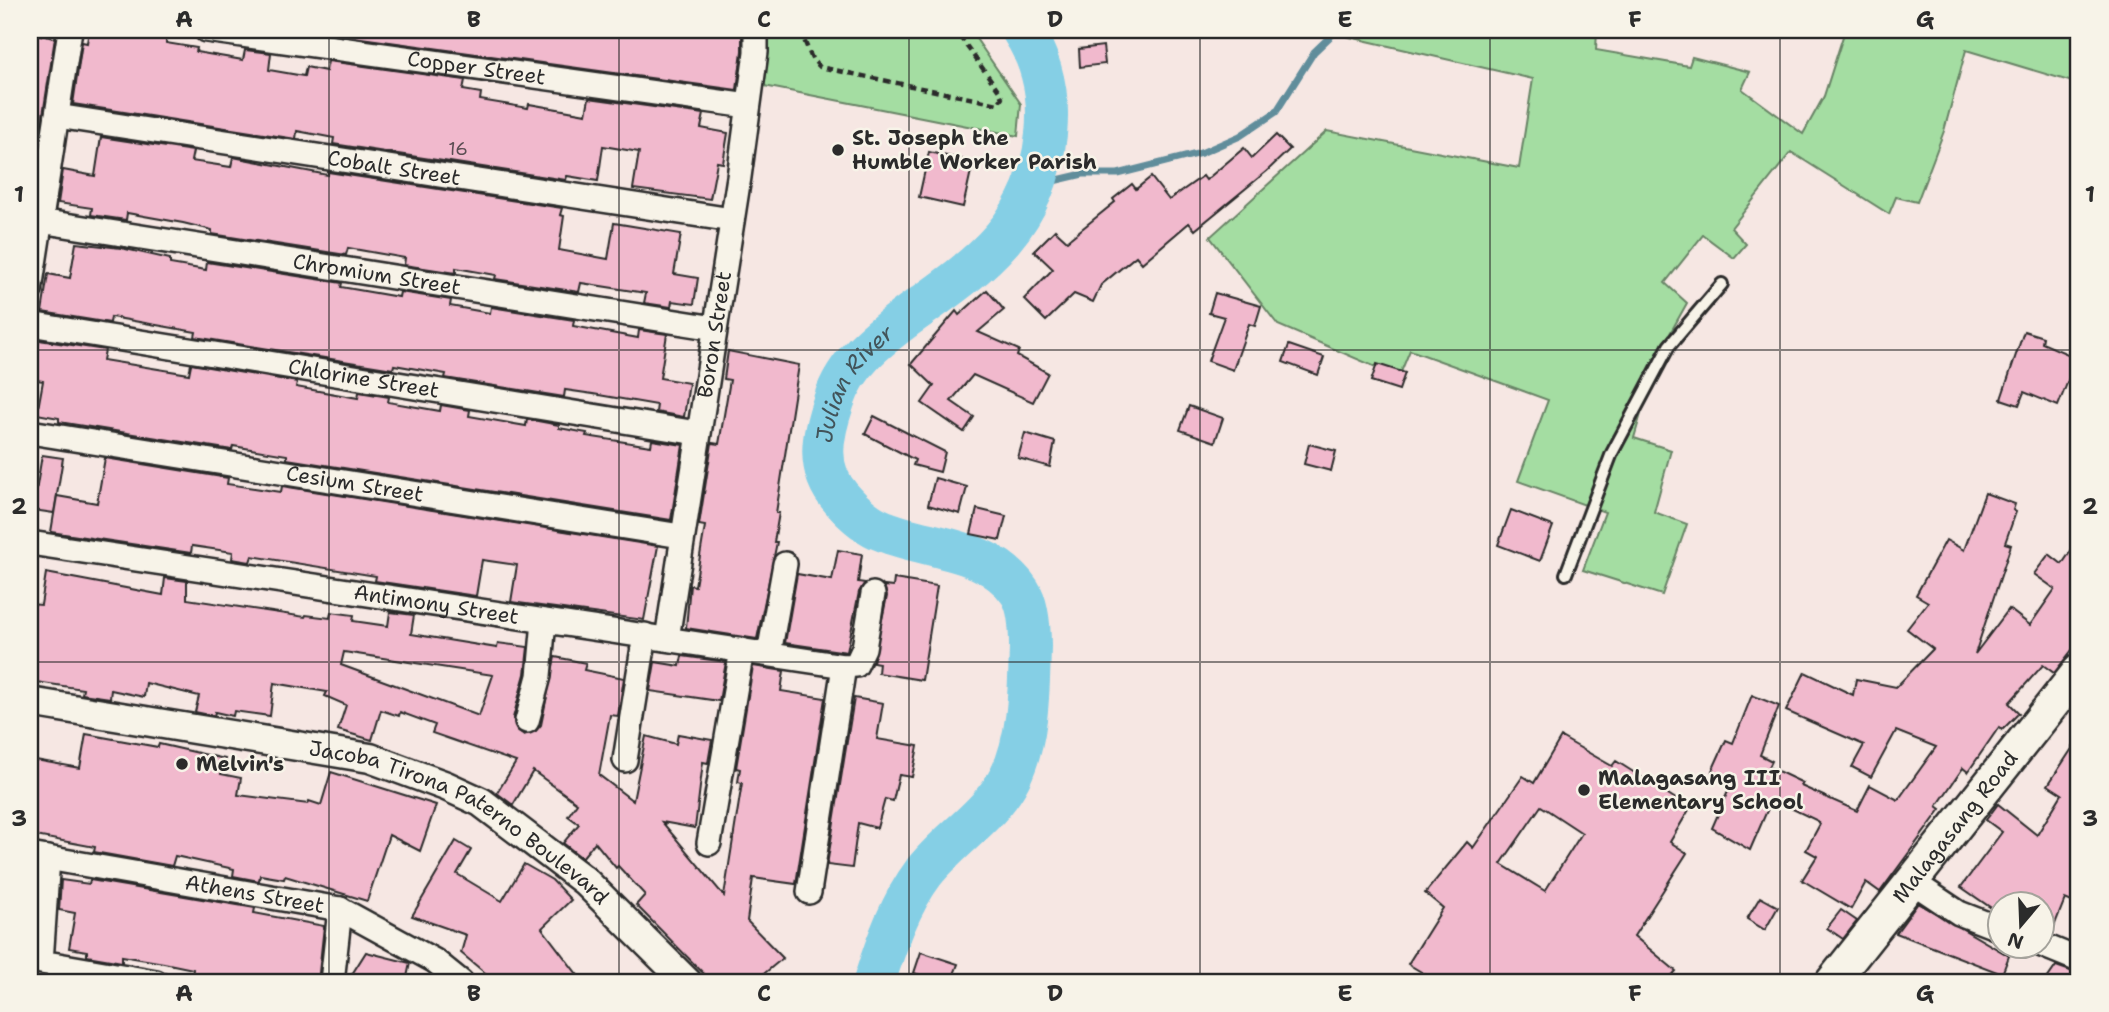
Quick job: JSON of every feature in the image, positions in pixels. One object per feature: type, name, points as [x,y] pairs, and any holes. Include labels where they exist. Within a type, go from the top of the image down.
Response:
[{"type":"main road","name":"Malagasang Road","points":[[1832,982],[2079,671]]},
{"type":"street","points":[[30,290],[70,30]]},
{"type":"street","name":"Copper Street","points":[[206,30],[748,106]]},
{"type":"street","name":"Boron Street","points":[[625,760],[681,536],[732,220],[756,52],[756,30]]},
{"type":"street","name":"Cobalt Street","points":[[57,116],[732,220]]},
{"type":"street","name":"Chromium Street","points":[[40,221],[715,328]]},
{"type":"street","name":"Chlorine Street","points":[[30,324],[697,433]]},
{"type":"street","name":"Cesium Street","points":[[30,432],[681,536]]},
{"type":"street","name":"Antimony Street","points":[[30,543],[844,666]]},
{"type":"street","points":[[769,654],[785,564]]},
{"type":"street","points":[[809,892],[844,666],[856,665],[864,648],[873,594]]},
{"type":"street","points":[[527,721],[539,676],[544,621]]},
{"type":"street","points":[[709,843],[742,650]]},
{"type":"street","name":"Jacoba Tirona Paterno Boulevard","points":[[30,702],[370,758],[446,786],[481,802],[585,881],[687,982]]},
{"type":"street","points":[[39,857],[39,972],[156,982]]},
{"type":"street","name":"Athens Street","points":[[39,857],[340,909],[435,961],[461,982]]},
{"type":"street","points":[[1910,881],[1959,913],[1986,924]]},
{"type":"street","points":[[332,982],[340,909]]},
{"type":"street","points":[[2056,951],[2079,960]]},
{"type":"lane","points":[[1566,574],[1612,453],[1669,346],[1722,284]]},
{"type":"path","points":[[800,30],[812,59],[820,67],[998,104],[1002,98],[999,91],[955,30]]},
{"type":"green space","points":[[759,30],[970,30],[1021,104],[1018,136],[754,84]]},
{"type":"green space","points":[[1319,30],[1597,30],[1596,50],[1689,66],[1692,57],[1750,72],[1742,89],[1803,134],[1824,96],[1845,30],[2079,30],[2079,84],[1966,50],[1944,131],[1917,202],[1896,197],[1889,214],[1791,152],[1731,228],[1746,244],[1734,258],[1703,235],[1665,283],[1687,303],[1658,355],[1634,438],[1671,450],[1654,512],[1687,524],[1662,595],[1583,570],[1605,512],[1518,481],[1548,400],[1410,350],[1399,377],[1278,325],[1210,237],[1327,131],[1519,168],[1533,79]]},
{"type":"building","points":[[89,30],[129,37],[130,31],[166,37],[166,43],[197,48],[196,52],[243,60],[245,50],[271,53],[269,70],[304,76],[306,67],[326,71],[328,61],[465,80],[463,90],[481,93],[480,100],[528,108],[529,104],[586,114],[589,98],[704,114],[701,128],[728,133],[723,163],[717,162],[710,199],[633,189],[639,152],[603,146],[598,181],[567,176],[566,180],[333,144],[334,138],[297,131],[296,139],[73,104],[82,42],[87,43]]},
{"type":"building","points":[[333,30],[742,30],[742,51],[737,90],[332,34]]},
{"type":"building","points":[[30,33],[55,38],[30,198]]},
{"type":"building","points":[[1103,46],[1105,64],[1080,67],[1079,49]]},
{"type":"building","points":[[1276,135],[1290,149],[1267,171],[1195,230],[1189,223],[1142,263],[1136,256],[1101,285],[1093,302],[1074,294],[1046,321],[1024,299],[1053,269],[1034,251],[1055,230],[1067,241],[1115,202],[1113,199],[1132,184],[1136,189],[1151,177],[1169,200],[1203,176],[1206,180],[1244,148],[1252,158]]},
{"type":"building","points":[[101,137],[193,151],[191,161],[231,167],[233,157],[328,175],[328,172],[562,208],[560,215],[564,216],[559,250],[608,259],[614,223],[681,234],[674,274],[698,278],[694,304],[672,301],[671,307],[644,303],[646,293],[581,283],[579,292],[495,279],[496,275],[456,268],[456,273],[404,265],[405,258],[348,248],[346,255],[212,234],[212,230],[127,213],[126,220],[91,215],[92,208],[58,203],[63,170],[95,176]]},
{"type":"building","points":[[929,152],[973,162],[963,207],[919,197]]},
{"type":"building","points":[[76,243],[121,248],[170,259],[170,264],[206,270],[207,262],[342,283],[341,287],[399,297],[400,292],[451,300],[450,306],[490,313],[491,307],[574,320],[573,326],[638,338],[639,330],[667,334],[660,378],[689,383],[684,417],[656,412],[657,405],[593,394],[565,390],[564,397],[445,378],[446,374],[394,365],[393,369],[195,337],[196,332],[111,317],[110,323],[42,312],[48,274],[70,278]]},
{"type":"building","points":[[987,290],[1004,310],[978,332],[1019,350],[1017,356],[1048,373],[1033,402],[973,375],[951,401],[974,417],[964,432],[922,403],[934,386],[911,364],[956,311],[959,315]]},
{"type":"building","points":[[1215,293],[1261,306],[1255,326],[1249,324],[1233,370],[1208,361],[1224,317],[1209,313]]},
{"type":"building","points":[[2024,331],[2043,337],[2042,343],[2077,358],[2058,406],[2024,392],[2019,405],[2001,399]]},
{"type":"building","points":[[39,340],[105,350],[103,360],[189,374],[191,364],[297,382],[296,387],[358,398],[359,392],[389,397],[388,402],[440,411],[441,405],[470,410],[469,416],[526,426],[527,419],[587,433],[586,436],[651,446],[652,440],[683,445],[671,520],[287,459],[287,455],[233,446],[232,450],[59,422],[59,418],[37,414],[43,381],[32,379]]},
{"type":"building","points":[[1289,345],[1324,357],[1318,375],[1283,362]]},
{"type":"building","points":[[728,351],[799,365],[776,513],[779,513],[774,542],[777,542],[757,639],[686,628],[690,585],[695,586],[705,526],[699,525],[712,443],[719,444],[730,380],[724,379]]},
{"type":"building","points":[[1377,364],[1405,373],[1399,390],[1371,381]]},
{"type":"building","points":[[1189,406],[1223,418],[1215,442],[1180,430]]},
{"type":"building","points":[[874,416],[945,452],[940,472],[913,465],[915,460],[865,434]]},
{"type":"building","points":[[1025,433],[1055,442],[1050,467],[1018,458]]},
{"type":"building","points":[[1309,444],[1336,451],[1331,471],[1304,464]]},
{"type":"building","points":[[42,455],[63,458],[54,513],[33,510]]},
{"type":"building","points":[[105,458],[228,478],[227,484],[281,492],[282,486],[658,546],[644,620],[511,602],[517,565],[482,560],[476,596],[375,581],[376,576],[252,556],[250,562],[232,559],[233,552],[192,546],[191,553],[51,532],[57,496],[97,503]]},
{"type":"building","points":[[935,478],[967,487],[960,514],[928,505]]},
{"type":"building","points":[[1985,493],[2015,504],[2013,510],[2016,512],[2005,543],[2011,545],[1975,654],[2009,609],[2030,625],[2055,589],[2034,574],[2049,554],[2062,564],[2079,539],[2079,641],[2054,673],[2043,665],[2009,703],[2019,713],[2002,730],[1999,727],[1968,772],[1963,768],[1937,806],[1941,809],[1880,892],[1866,882],[1851,909],[1802,880],[1817,856],[1806,850],[1820,824],[1818,821],[1772,799],[1750,850],[1712,828],[1733,780],[1712,771],[1726,740],[1733,743],[1752,695],[1779,706],[1760,755],[1772,761],[1769,767],[1803,783],[1801,786],[1857,811],[1870,785],[1898,800],[1936,747],[1896,731],[1871,777],[1852,767],[1864,745],[1786,711],[1805,672],[1853,695],[1856,679],[1896,687],[1933,649],[1907,629],[1928,602],[1916,595],[1946,540],[1964,550]]},
{"type":"building","points":[[977,509],[1006,516],[1000,540],[971,534]]},
{"type":"building","points":[[1511,510],[1553,526],[1540,561],[1498,545]]},
{"type":"building","points":[[838,550],[862,554],[858,582],[865,583],[859,592],[847,652],[785,643],[797,574],[832,580]]},
{"type":"building","points":[[46,573],[163,595],[165,578],[187,581],[187,599],[305,617],[330,618],[331,612],[354,615],[353,621],[388,626],[390,612],[414,615],[411,634],[497,648],[498,643],[528,647],[525,674],[513,718],[517,730],[524,735],[536,731],[541,725],[555,657],[586,663],[584,670],[624,678],[618,716],[610,715],[599,775],[633,801],[646,736],[676,744],[678,734],[712,740],[708,763],[703,762],[695,828],[662,822],[724,896],[742,783],[738,782],[740,769],[736,768],[753,666],[784,671],[781,691],[825,698],[796,884],[753,878],[747,921],[783,958],[754,982],[712,982],[636,905],[645,895],[618,866],[616,868],[595,842],[582,858],[563,843],[579,824],[568,816],[577,803],[533,771],[513,805],[497,793],[516,762],[432,733],[435,725],[400,712],[399,716],[381,710],[372,740],[338,730],[346,705],[325,696],[327,692],[274,683],[270,716],[234,711],[233,716],[215,712],[214,716],[195,712],[199,696],[146,683],[144,697],[111,690],[110,698],[82,694],[83,689],[30,681],[30,604],[41,605]],"holes":[[[344,652],[493,675],[479,716],[341,665]]]},
{"type":"building","points":[[894,579],[937,586],[922,680],[878,673],[879,663],[873,662],[887,596],[884,586],[893,587]]},
{"type":"building","points":[[682,656],[726,662],[719,701],[650,691],[655,662],[680,666]]},
{"type":"building","points":[[854,698],[883,703],[877,739],[918,746],[912,777],[899,775],[893,801],[885,799],[877,828],[858,823],[852,868],[827,865]]},
{"type":"building","points":[[86,734],[158,747],[159,744],[225,759],[221,774],[241,778],[238,795],[308,804],[309,801],[321,805],[331,772],[436,805],[420,851],[389,835],[367,901],[285,876],[284,879],[260,875],[259,881],[233,876],[234,869],[175,856],[172,866],[94,852],[95,847],[30,835],[30,759],[80,768]]},
{"type":"building","name":"Malagasang III Elementary School","points":[[1561,737],[1612,766],[1616,761],[1690,808],[1670,842],[1687,853],[1634,936],[1676,971],[1666,982],[1438,982],[1408,964],[1443,908],[1425,893],[1467,842],[1473,848],[1523,776],[1534,783]],"holes":[[[1541,806],[1582,833],[1545,891],[1501,864]]]},
{"type":"building","points":[[2079,738],[2079,905],[2065,899],[2056,922],[2056,890],[1986,890],[1986,904],[1961,887],[2002,832],[1986,820],[1998,804],[2037,835],[2062,794],[2048,785]]},
{"type":"building","points":[[456,841],[471,850],[457,874],[502,901],[524,864],[552,880],[571,900],[542,928],[583,982],[496,982],[461,953],[466,935],[412,916]]},
{"type":"building","points":[[61,880],[89,884],[90,880],[255,908],[254,913],[324,926],[318,982],[232,982],[192,976],[193,969],[164,963],[122,956],[122,962],[87,956],[87,951],[69,948],[75,913],[59,910]]},
{"type":"building","points":[[1760,897],[1778,907],[1765,930],[1747,919]]},
{"type":"building","points":[[1918,903],[1986,943],[1986,960],[2007,960],[2002,974],[1896,933]]},
{"type":"building","points":[[1841,910],[1857,921],[1843,939],[1827,928]]},
{"type":"building","points":[[366,952],[410,963],[406,982],[347,982]]},
{"type":"building","points":[[921,952],[958,964],[951,982],[940,982],[914,973]]},
{"type":"building","points":[[2056,966],[2079,974],[2079,982],[2045,982]]},
{"type":"waterway","name":"Julian River","points":[[874,982],[894,925],[915,884],[934,860],[992,803],[1010,777],[1021,746],[1027,713],[1029,625],[1020,592],[1007,577],[992,566],[958,551],[884,531],[855,513],[841,498],[827,475],[823,451],[826,426],[839,387],[855,363],[885,334],[980,261],[1017,219],[1030,195],[1040,166],[1046,134],[1047,106],[1040,67],[1022,30]]},
{"type":"waterway","points":[[1032,186],[1083,174],[1118,174],[1201,153],[1240,136],[1276,112],[1314,52],[1337,30]]},
{"type":"place","name":"St. Joseph the Humble Worker Parish","points":[[838,150]]},
{"type":"place","name":"Melvin's","points":[[182,764]]},
{"type":"place","name":"Malagasang III Elementary School","points":[[1584,790]]}]
